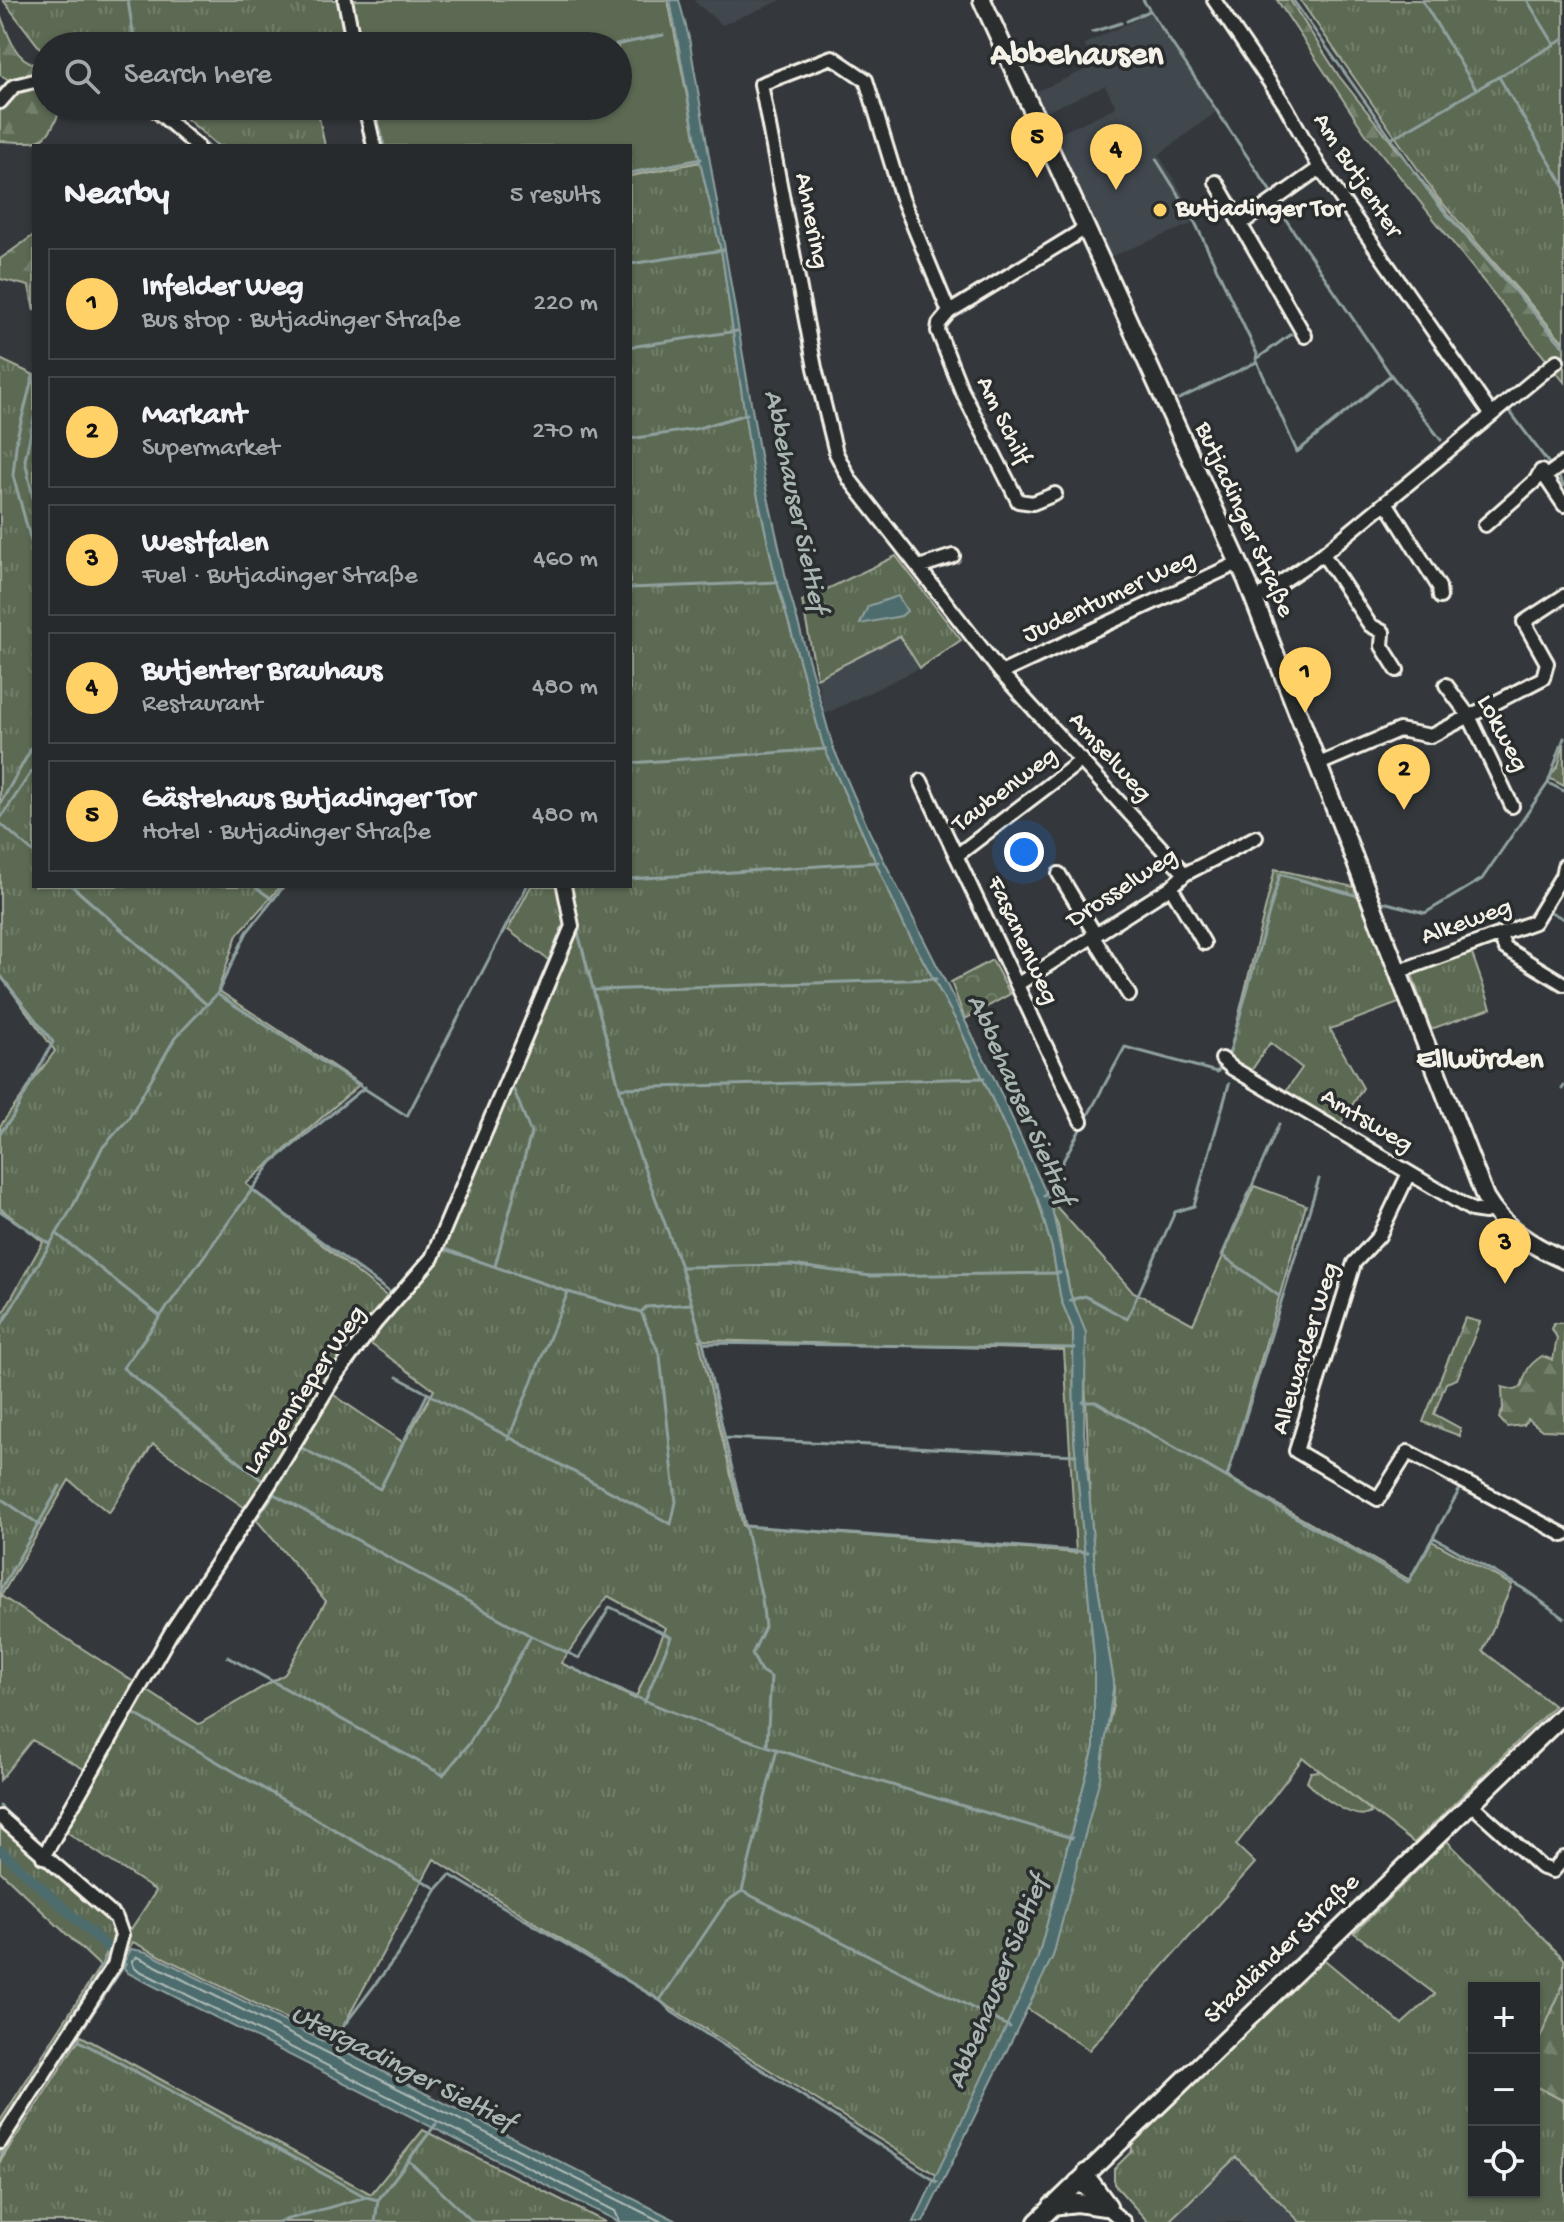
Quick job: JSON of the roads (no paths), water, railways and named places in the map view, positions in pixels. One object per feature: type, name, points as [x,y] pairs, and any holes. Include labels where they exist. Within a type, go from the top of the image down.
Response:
[{"type":"main road","name":"Butjadinger Straße","points":[[982,0],[1255,600],[1492,1208],[1521,1238],[1564,1260]]},
{"type":"main road","name":"Stadländer Straße","points":[[1037,2222],[1081,2176],[1564,1714]]},
{"type":"main road","points":[[1052,2206],[1077,2203],[1116,2216]]},
{"type":"street","points":[[345,0],[351,32]]},
{"type":"street","name":"Am Butjenter","points":[[1214,0],[1285,105],[1320,168],[1491,414]]},
{"type":"street","name":"Ahnering","points":[[949,312],[902,198],[866,80],[832,57],[761,84],[815,368],[836,453],[850,480],[1001,673]]},
{"type":"street","points":[[0,102],[14,86],[32,82]]},
{"type":"street","points":[[167,120],[195,144]]},
{"type":"street","points":[[368,120],[374,144]]},
{"type":"street","points":[[1242,223],[1320,168]]},
{"type":"street","points":[[1216,182],[1305,336]]},
{"type":"street","points":[[949,312],[1086,228]]},
{"type":"street","name":"Am Schilf","points":[[949,312],[939,324],[938,331],[961,389],[1018,501],[1033,503],[1055,494]]},
{"type":"street","points":[[1255,600],[1323,554],[1557,361]]},
{"type":"street","points":[[1485,525],[1543,474],[1564,463]]},
{"type":"street","points":[[1543,474],[1564,505]]},
{"type":"street","points":[[1386,502],[1439,587],[1440,597]]},
{"type":"street","points":[[1323,554],[1370,625],[1383,632],[1382,646],[1397,670]]},
{"type":"street","points":[[919,567],[953,556]]},
{"type":"street","name":"Judentumer Weg","points":[[1001,673],[1238,563]]},
{"type":"street","points":[[1319,764],[1399,730],[1431,736],[1543,678],[1547,663],[1524,622],[1564,596]]},
{"type":"street","name":"Amselweg","points":[[1001,673],[1185,874]]},
{"type":"street","name":"Lokweg","points":[[1446,685],[1469,716],[1512,806]]},
{"type":"street","name":"Taubenweg","points":[[956,856],[1082,760]]},
{"type":"street","name":"Fasanenweg","points":[[921,781],[1081,1121]]},
{"type":"street","name":"Drosselweg","points":[[1018,984],[1171,887],[1185,874],[1256,837]]},
{"type":"street","name":"Alkeweg","points":[[1400,971],[1534,922],[1562,876],[1564,866]]},
{"type":"street","points":[[1059,874],[1129,995]]},
{"type":"street","points":[[1171,887],[1204,943]]},
{"type":"street","name":"Langenrieper Weg","points":[[43,1857],[176,1625],[269,1485],[334,1378],[376,1322],[432,1258],[572,926],[564,888]]},
{"type":"street","points":[[1500,936],[1505,948],[1564,984]]},
{"type":"street","name":"Amtsweg","points":[[1222,1059],[1232,1068],[1472,1210],[1485,1212],[1492,1208]]},
{"type":"street","name":"Allewarder Weg","points":[[1409,1173],[1379,1236],[1354,1263],[1296,1451],[1378,1499],[1408,1452],[1564,1535]]},
{"type":"street","points":[[1471,1804],[1541,1867],[1553,1871],[1564,1858]]},
{"type":"street","points":[[0,1817],[116,1918],[122,1935],[114,1965],[0,2142]]},
{"type":"street","points":[[1081,2176],[1116,2216]]},
{"type":"water","points":[[670,0],[679,0],[689,38],[764,479],[788,587],[833,747],[870,833],[994,1078],[1051,1204],[1070,1293],[1086,1333],[1084,1432],[1095,1570],[1114,1682],[1100,1778],[1053,1956],[923,2222],[914,2222],[1037,1961],[1094,1747],[1094,1656],[1074,1438],[1073,1329],[1061,1300],[1052,1248],[1038,1200],[959,1026],[904,925],[823,745],[774,570],[754,479],[722,255],[700,162]]},
{"type":"water","points":[[898,596],[907,611],[901,616],[860,624],[868,606]]},
{"type":"water","name":"Utergadinger Sieltief","points":[[131,1949],[147,1952],[679,2222],[619,2222],[128,1973],[122,1966]]},
{"type":"waterway","points":[[128,0],[133,32]]},
{"type":"waterway","points":[[337,0],[343,32]]},
{"type":"waterway","points":[[352,0],[359,32]]},
{"type":"waterway","points":[[1143,0],[1273,195]]},
{"type":"waterway","points":[[1293,0],[1437,203],[1564,347]]},
{"type":"waterway","points":[[1422,0],[1476,89]]},
{"type":"waterway","points":[[1527,0],[1554,44]]},
{"type":"waterway","points":[[1127,21],[1149,11]]},
{"type":"waterway","points":[[1092,32],[1121,23]]},
{"type":"waterway","points":[[632,42],[663,35]]},
{"type":"waterway","points":[[1391,139],[1564,39]]},
{"type":"waterway","points":[[1499,77],[1564,186]]},
{"type":"waterway","points":[[178,120],[206,144]]},
{"type":"waterway","points":[[361,120],[366,144]]},
{"type":"waterway","points":[[378,120],[384,144]]},
{"type":"waterway","points":[[632,173],[701,159]]},
{"type":"waterway","points":[[1156,159],[1193,218],[1257,354],[1256,359],[1297,452],[1391,375],[1441,440]]},
{"type":"waterway","points":[[1280,211],[1391,375]]},
{"type":"waterway","points":[[632,264],[723,250]]},
{"type":"waterway","points":[[632,347],[737,331]]},
{"type":"waterway","points":[[1258,358],[1291,334]]},
{"type":"waterway","points":[[1179,399],[1257,362]]},
{"type":"waterway","points":[[32,380],[17,437],[13,475],[32,545]]},
{"type":"waterway","points":[[1508,409],[1550,465]]},
{"type":"waterway","name":"Abbehauser Sieltief","points":[[632,439],[695,429],[747,414]]},
{"type":"waterway","points":[[1454,436],[1478,416]]},
{"type":"waterway","points":[[32,427],[25,460],[32,493]]},
{"type":"waterway","points":[[1560,479],[1564,486]]},
{"type":"waterway","points":[[632,588],[778,582]]},
{"type":"waterway","points":[[1383,902],[1425,913],[1482,879],[1548,783],[1564,738]]},
{"type":"waterway","points":[[0,804],[32,748]]},
{"type":"waterway","points":[[632,763],[826,749]]},
{"type":"waterway","points":[[0,819],[32,771]]},
{"type":"waterway","points":[[1548,783],[1564,791]]},
{"type":"waterway","points":[[0,823],[32,851]]},
{"type":"waterway","points":[[632,879],[878,862]]},
{"type":"waterway","points":[[1228,1058],[1280,874],[1358,896]]},
{"type":"waterway","points":[[74,888],[206,1004]]},
{"type":"waterway","points":[[257,888],[272,899]]},
{"type":"waterway","points":[[0,1327],[72,1208],[102,1148],[128,1119],[175,1038],[217,994],[247,932],[282,888]]},
{"type":"waterway","points":[[217,994],[407,1116],[526,888]]},
{"type":"waterway","points":[[558,888],[562,906]]},
{"type":"waterway","points":[[1547,910],[1564,919]]},
{"type":"waterway","points":[[459,1180],[565,921]]},
{"type":"waterway","points":[[576,925],[632,1135],[681,1267],[703,1343],[762,1599],[765,1627],[752,1654],[761,1671],[771,1677],[767,1745]]},
{"type":"waterway","points":[[560,970],[577,930]]},
{"type":"waterway","points":[[0,975],[53,1042],[12,1118],[0,1133]]},
{"type":"waterway","points":[[596,990],[936,979]]},
{"type":"waterway","points":[[1086,1119],[1125,1047],[1217,1072],[1224,1064]]},
{"type":"waterway","name":"Abbehauser Sieltief","points":[[620,1088],[984,1078]]},
{"type":"waterway","points":[[495,1266],[531,1133],[511,1083]]},
{"type":"waterway","points":[[1070,1300],[1085,1296],[1127,1319],[1175,1212],[1194,1206],[1229,1084]]},
{"type":"waterway","points":[[264,1482],[123,1368],[272,1162],[365,1087]]},
{"type":"waterway","points":[[1279,1124],[1222,1255],[1279,1296]]},
{"type":"waterway","name":"Abbehauser Sieltief","points":[[1044,1196],[1082,1126]]},
{"type":"waterway","points":[[1227,1477],[1319,1179]]},
{"type":"waterway","points":[[280,1483],[329,1399],[374,1336],[432,1269],[471,1180]]},
{"type":"waterway","points":[[251,1189],[389,1292]]},
{"type":"waterway","points":[[0,1211],[50,1244]]},
{"type":"waterway","points":[[57,1234],[160,1316]]},
{"type":"waterway","points":[[420,1263],[433,1242]]},
{"type":"waterway","points":[[444,1249],[568,1292],[641,1312],[646,1307],[691,1304]]},
{"type":"waterway","points":[[681,1267],[792,1265],[870,1276],[1060,1273]]},
{"type":"waterway","points":[[339,1361],[390,1293],[405,1280]]},
{"type":"waterway","points":[[508,1440],[568,1292]]},
{"type":"waterway","points":[[397,1377],[671,1524],[676,1502],[660,1356],[641,1312]]},
{"type":"waterway","points":[[703,1343],[1075,1348]]},
{"type":"waterway","points":[[300,1447],[380,1489],[427,1395]]},
{"type":"waterway","points":[[1083,1402],[1096,1402],[1408,1582],[1460,1489]]},
{"type":"waterway","points":[[725,1438],[1076,1455]]},
{"type":"waterway","points":[[0,1591],[60,1486]]},
{"type":"waterway","points":[[215,1577],[274,1494],[531,1636],[579,1658],[610,1607],[671,1637],[644,1703]]},
{"type":"waterway","points":[[0,1498],[40,1525]]},
{"type":"waterway","points":[[745,1526],[1088,1552]]},
{"type":"waterway","points":[[1433,1537],[1524,1589],[1564,1618]]},
{"type":"waterway","points":[[184,1627],[186,1619]]},
{"type":"waterway","points":[[228,1657],[443,1775],[469,1744],[531,1636]]},
{"type":"waterway","points":[[572,1668],[693,1720],[755,1742],[1072,1838]]},
{"type":"waterway","points":[[133,1713],[437,1889]]},
{"type":"waterway","points":[[660,2000],[726,1902],[742,1891],[777,1749]]},
{"type":"waterway","points":[[0,1806],[42,1845],[95,1755]]},
{"type":"waterway","name":"Utergadinger Sieltief","points":[[0,1850],[108,1948]]},
{"type":"waterway","points":[[330,2044],[399,1953],[437,1889],[450,1875],[660,2000],[672,2012],[937,2182]]},
{"type":"waterway","name":"Abbehauser Sieltief","points":[[742,1891],[1010,2027]]},
{"type":"waterway","points":[[0,2128],[99,1973],[108,1948]]},
{"type":"waterway","points":[[0,2155],[125,1964]]},
{"type":"waterway","points":[[74,2038],[366,2197]]},
{"type":"waterway","points":[[278,2222],[366,2197],[378,2200],[436,2124]]},
{"type":"waterway","points":[[410,2162],[473,2222]]},
{"type":"waterway","points":[[375,2222],[378,2200]]},
{"type":"place","name":"Gästehaus Butjadinger Tor","points":[[1037,178]]},
{"type":"place","name":"Butjenter Brauhaus","points":[[1116,190]]},
{"type":"place","name":"Butjadinger Tor","points":[[1160,210]]},
{"type":"place","name":"Infelder Weg","points":[[1305,713]]},
{"type":"place","name":"Markant","points":[[1404,810]]},
{"type":"place","name":"Westfalen","points":[[1505,1284]]},
{"type":"district","name":"Abbehausen","points":[[1077,57]]},
{"type":"district","name":"Ellwürden","points":[[1480,1061]]}]
